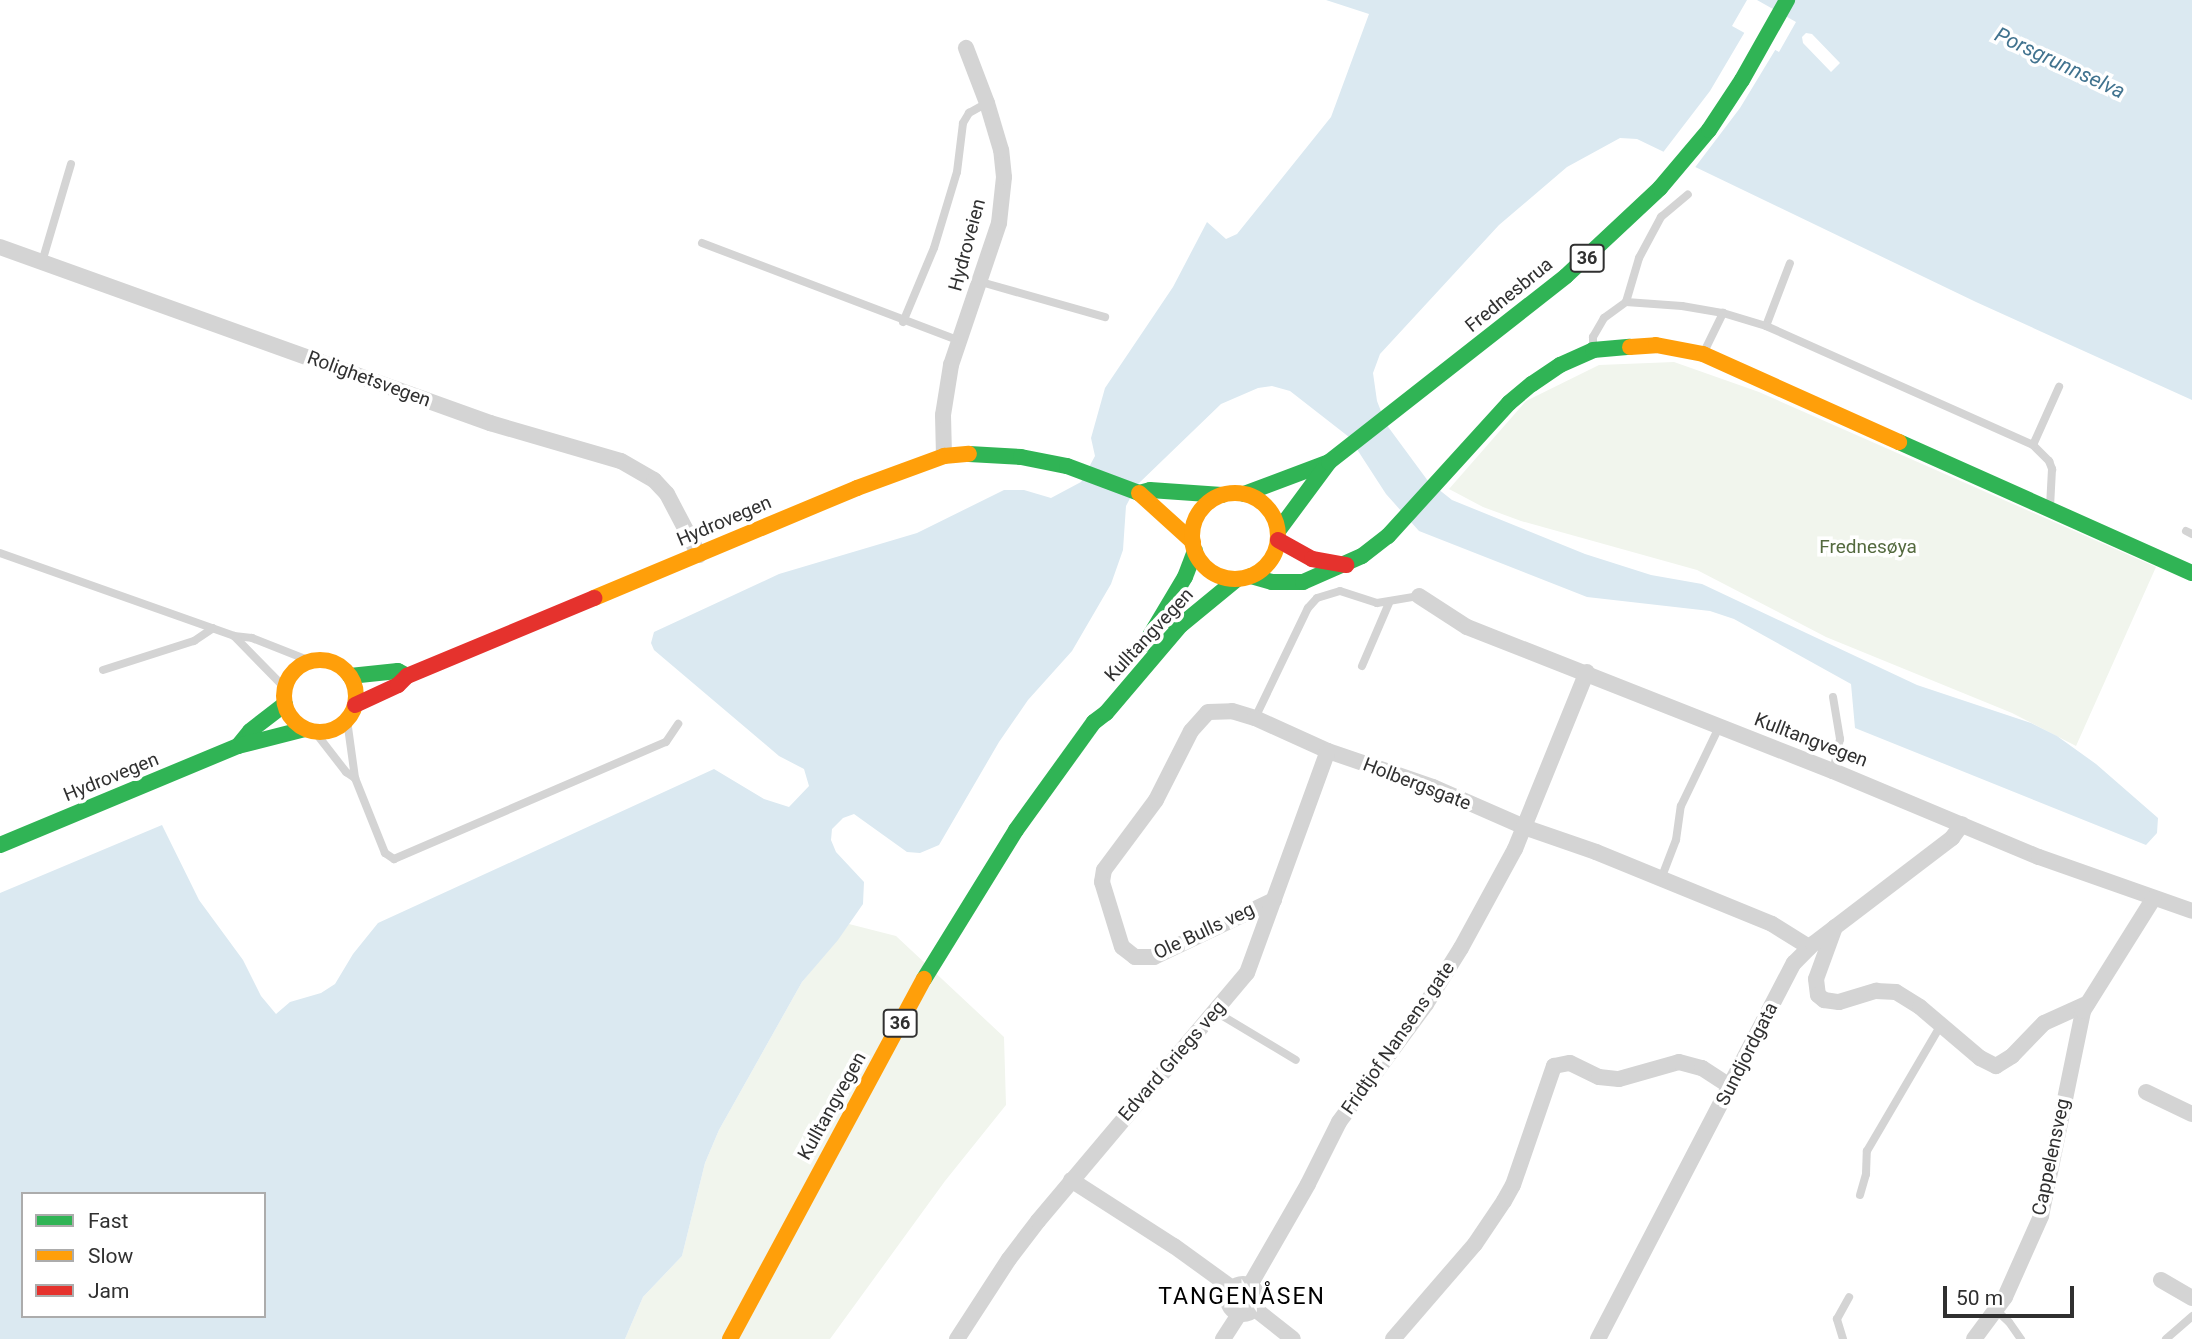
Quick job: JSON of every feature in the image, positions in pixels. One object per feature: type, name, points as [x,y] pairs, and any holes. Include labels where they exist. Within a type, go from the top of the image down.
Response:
[{"type":"main road","name":"Frednesbrua","points":[[1329,462],[1566,276],[1644,205],[1709,130],[1742,80],[1787,0]]},
{"type":"main road","points":[[1139,493],[1194,546],[1211,572],[1272,582],[1303,582],[1346,565],[1375,549],[1509,403],[1532,383],[1560,365],[1593,350],[1656,345],[1703,354],[2192,573]]},
{"type":"main road","name":"Hydrovegen","points":[[355,705],[398,685],[407,677],[858,488],[944,456],[980,453],[1021,457],[1067,466],[1139,493]]},
{"type":"main road","name":"36","points":[[1194,546],[1192,530],[1202,508],[1222,495],[1244,494],[1329,462]]},
{"type":"main road","name":"36","points":[[1244,578],[1270,562],[1278,536],[1329,462]]},
{"type":"main road","points":[[1139,493],[1150,490],[1222,495]]},
{"type":"main road","points":[[1244,494],[1267,507],[1278,536],[1312,559],[1346,565]]},
{"type":"main road","name":"Kulltangvegen","points":[[1094,722],[1098,708],[1167,611],[1185,577],[1194,546]]},
{"type":"main road","name":"Kulltangvegen","points":[[730,1339],[927,974],[1016,830],[1094,722],[1106,713],[1181,625],[1244,578]]},
{"type":"main road","points":[[310,661],[332,662],[351,676],[356,690],[355,705],[347,720],[333,730],[310,730],[292,719],[285,705],[285,688],[294,671],[310,661]]},
{"type":"main road","name":"Hydrovegen","points":[[351,676],[398,671],[407,677]]},
{"type":"main road","name":"Hydrovegen","points":[[238,746],[250,731],[285,705]]},
{"type":"main road","name":"Hydrovegen","points":[[0,845],[238,746],[310,730]]},
{"type":"street","name":"Hydroveien","points":[[944,456],[945,405],[951,365],[999,223],[1004,177],[1001,150],[966,48]]},
{"type":"street","name":"Rolighetsvegen","points":[[0,247],[490,423],[621,461],[654,480],[667,494],[699,555]]},
{"type":"street","name":"Kulltangvegen","points":[[1419,596],[1467,627],[1587,672],[2039,857],[2192,911]]},
{"type":"street","name":"Fridtjof Nansens gate","points":[[1250,1285],[1308,1184],[1339,1122],[1442,980],[1524,827],[1587,672]]},
{"type":"street","name":"Holbergsgate","points":[[1102,882],[1104,870],[1165,785],[1198,720],[1208,712],[1220,710],[1255,718],[1328,751],[1433,787],[1524,827],[1772,924],[1809,947]]},
{"type":"street","name":"Edvard Griegs veg","points":[[957,1339],[1009,1259],[1071,1180],[1247,973],[1328,751]]},
{"type":"street","name":"Sundjordgata","points":[[1598,1339],[1787,976],[1809,947],[1952,838],[1962,824]]},
{"type":"street","name":"Ole Bulls veg","points":[[1102,882],[1122,947],[1128,954],[1144,958],[1274,900]]},
{"type":"street","name":"Cappelensveg","points":[[1974,1339],[1997,1311],[2021,1264],[2040,1216],[2078,1028],[2088,1003],[2154,898]]},
{"type":"street","points":[[1835,927],[1815,979],[1818,995],[1824,1000],[1839,1002],[1876,991],[1896,992],[1941,1024],[1980,1058],[1996,1066],[2012,1056],[2044,1023],[2088,1003]]},
{"type":"street","points":[[1393,1339],[1475,1244],[1504,1201],[1513,1185],[1554,1066],[1570,1063],[1612,1080],[1679,1062],[1702,1068],[1730,1086]]},
{"type":"street","points":[[2146,1091],[2192,1114]]},
{"type":"street","points":[[1071,1180],[1174,1246],[1232,1288]]},
{"type":"street","points":[[2161,1280],[2192,1298]]},
{"type":"street","points":[[1223,1339],[1247,1311],[1258,1296],[1250,1285],[1237,1284],[1232,1288],[1228,1303],[1247,1311],[1293,1339]]},
{"type":"lane","points":[[903,321],[938,235],[957,172],[963,123],[970,113],[987,103]]},
{"type":"lane","points":[[42,262],[71,164]]},
{"type":"lane","points":[[1593,350],[1593,337],[1604,318],[1626,302],[1639,258],[1661,217],[1688,194]]},
{"type":"lane","points":[[702,243],[960,341]]},
{"type":"lane","points":[[1766,326],[1790,263]]},
{"type":"lane","points":[[981,282],[1105,317]]},
{"type":"lane","points":[[1626,302],[1723,313],[1766,326],[2033,445],[2049,461],[2052,469],[2050,508]]},
{"type":"lane","points":[[1703,354],[1723,313]]},
{"type":"lane","points":[[2033,445],[2059,387]]},
{"type":"lane","points":[[0,553],[234,636],[252,638],[310,661]]},
{"type":"lane","points":[[1255,718],[1308,608],[1317,598],[1340,591],[1377,603],[1419,596]]},
{"type":"lane","points":[[1362,666],[1389,603]]},
{"type":"lane","points":[[103,670],[194,641],[213,628]]},
{"type":"lane","points":[[234,636],[285,688]]},
{"type":"lane","points":[[1833,697],[1840,739],[1833,771]]},
{"type":"lane","points":[[347,720],[355,778],[385,853],[394,859],[666,742],[678,724]]},
{"type":"lane","points":[[1661,880],[1676,840],[1681,806],[1719,727]]},
{"type":"lane","points":[[310,730],[346,772],[355,778]]},
{"type":"lane","points":[[1216,1012],[1296,1060]]},
{"type":"lane","points":[[1860,1195],[1864,1186],[1867,1151],[1941,1024]]},
{"type":"lane","points":[[1843,1339],[1838,1319],[1849,1297]]},
{"type":"lane","points":[[1997,1311],[2021,1339]]},
{"type":"lane","points":[[2166,1339],[2192,1316]]},
{"type":"green space","name":"Frednesøya","points":[[1674,362],[1759,392],[2156,567],[2076,746],[2012,713],[1826,637],[1697,570],[1521,521],[1483,507],[1449,489],[1526,401],[1599,365]]},
{"type":"green space","points":[[849,924],[896,936],[1004,1037],[1006,1105],[945,1181],[830,1339],[625,1339],[643,1297],[682,1256],[705,1163],[719,1130],[802,982]]},
{"type":"water","name":"Porsgrunnselva","points":[[1326,0],[1747,0],[1732,26],[1779,52],[1796,22],[1757,0],[2192,0],[2192,400],[1976,302],[1637,139],[1620,138],[1567,167],[1499,225],[1380,354],[1373,373],[1377,401],[1386,424],[1428,481],[1452,500],[1585,554],[1651,575],[1702,584],[1917,685],[2031,723],[2057,736],[2096,764],[2158,818],[2157,833],[2146,845],[1855,728],[1851,684],[1734,619],[1710,611],[1587,597],[1419,531],[1386,494],[1349,437],[1290,391],[1272,386],[1258,388],[1221,404],[1137,485],[1126,506],[1123,550],[1111,584],[1072,651],[1028,700],[999,742],[939,845],[920,853],[907,852],[854,814],[843,818],[832,829],[831,840],[836,852],[864,882],[863,904],[838,940],[802,982],[719,1130],[705,1163],[682,1256],[643,1297],[625,1339],[0,1339],[0,893],[162,825],[199,900],[243,960],[261,996],[276,1014],[290,1002],[321,993],[335,984],[353,954],[378,923],[714,769],[764,799],[789,807],[809,786],[804,769],[779,756],[654,650],[651,643],[654,632],[779,574],[917,533],[1004,490],[1024,490],[1051,498],[1081,482],[1095,456],[1091,438],[1105,388],[1173,287],[1207,222],[1226,239],[1237,234],[1331,117],[1369,14]],"holes":[[[1806,33],[1812,34],[1840,63],[1831,72],[1803,43],[1802,37]]]},
{"type":"pier","points":[[1746,30],[1777,47],[1740,108],[1693,170],[1661,155],[1710,91]]},
{"type":"traffic: fast","points":[[1278,531],[1329,462],[1566,276],[1660,188],[1709,130],[1742,80],[1787,0]]},
{"type":"traffic: fast","points":[[1251,576],[1272,582],[1303,582],[1362,556],[1388,536],[1509,403],[1532,384],[1560,365],[1593,350],[1630,347]]},
{"type":"traffic: fast","points":[[1899,442],[2192,573]]},
{"type":"traffic: fast","points":[[969,454],[1021,457],[1067,466],[1139,493]]},
{"type":"traffic: fast","points":[[1244,494],[1329,462]]},
{"type":"traffic: fast","points":[[1139,493],[1150,490],[1222,495]]},
{"type":"traffic: fast","points":[[1145,644],[1185,577],[1195,551]]},
{"type":"traffic: fast","points":[[924,979],[1016,830],[1094,722],[1106,713],[1181,625],[1237,579]]},
{"type":"traffic: fast","points":[[350,676],[398,671],[407,676]]},
{"type":"traffic: fast","points":[[238,746],[250,731],[285,704]]},
{"type":"traffic: fast","points":[[0,845],[238,746],[305,729]]},
{"type":"traffic: slow","points":[[1630,347],[1656,345],[1703,354],[1899,442]]},
{"type":"traffic: slow","points":[[594,598],[857,488],[944,456],[969,454]]},
{"type":"traffic: slow","points":[[1139,493],[1193,542]]},
{"type":"traffic: slow","points":[[1235,493],[1259,500],[1271,512],[1278,536],[1271,560],[1259,572],[1235,579],[1211,572],[1199,560],[1192,536],[1199,512],[1211,500],[1235,493]]},
{"type":"traffic: slow","points":[[320,660],[340,666],[350,676],[356,696],[350,716],[340,726],[320,732],[300,726],[290,716],[284,696],[290,676],[300,666],[320,660]]},
{"type":"traffic: slow","points":[[730,1339],[924,979]]},
{"type":"traffic: jam","points":[[1278,540],[1312,559],[1346,565]]},
{"type":"traffic: jam","points":[[355,705],[398,685],[407,676],[594,598]]},
{"type":"district","name":"TANGENÅSEN","points":[[1242,1297]]}]
